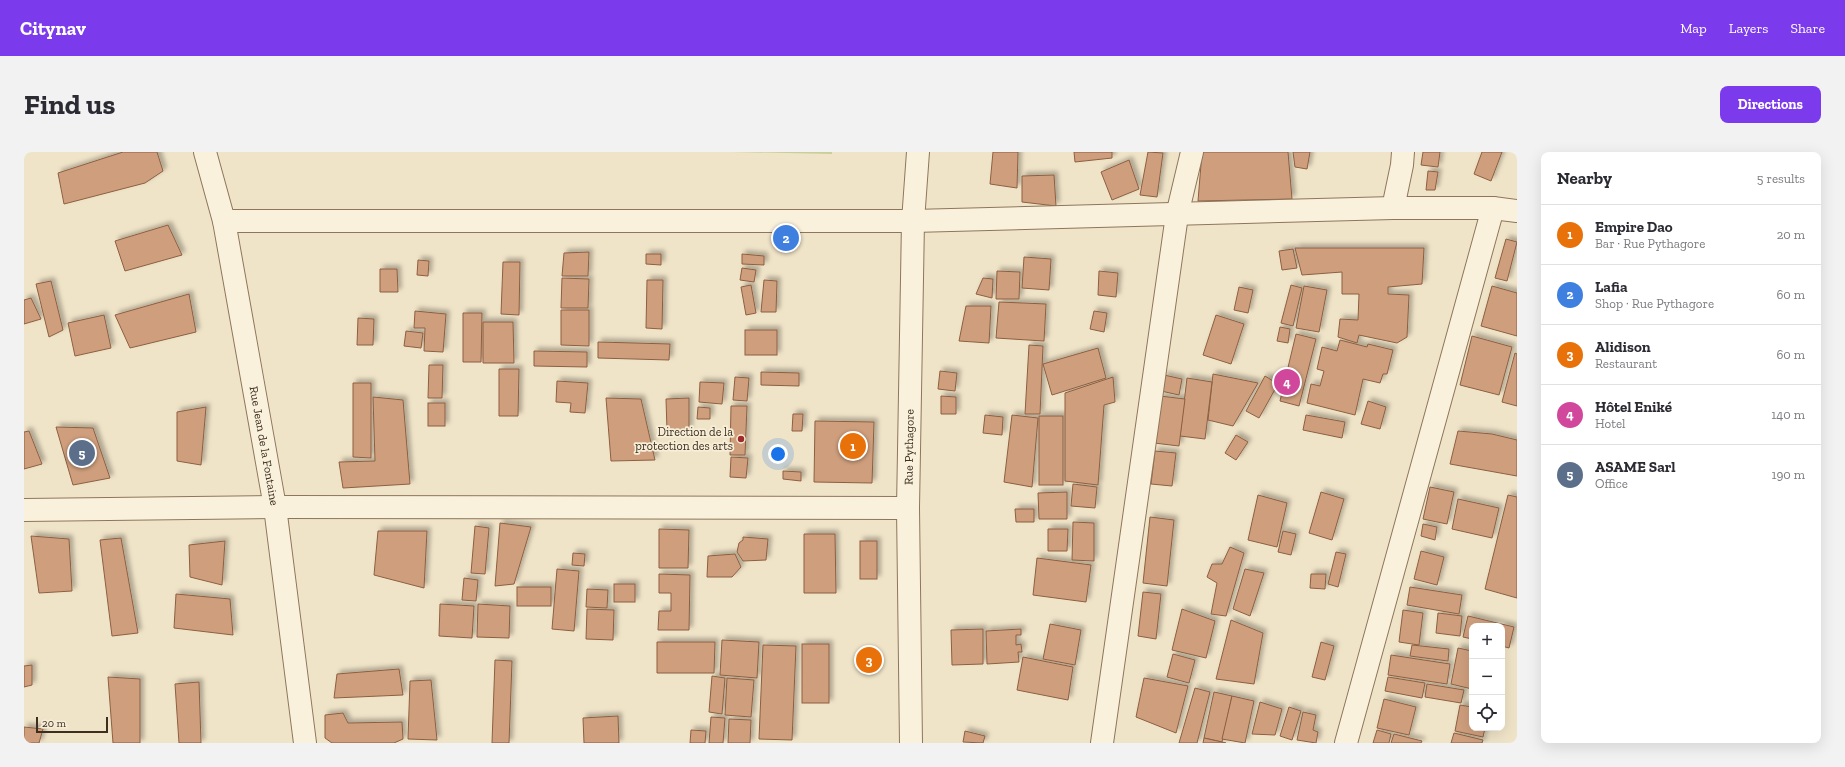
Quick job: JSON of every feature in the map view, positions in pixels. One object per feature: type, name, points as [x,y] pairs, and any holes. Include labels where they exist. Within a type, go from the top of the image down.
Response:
[{"type":"street","name":"Rue Jean de la Fontaine","points":[[205,152],[224,221],[275,507],[305,743]]},
{"type":"street","name":"Rue Pythagore","points":[[911,743],[908,508],[913,221],[918,152]]},
{"type":"street","points":[[1102,743],[1177,215],[1192,152]]},
{"type":"street","points":[[1394,208],[1403,152]]},
{"type":"street","points":[[224,221],[913,221],[1394,208],[1493,208],[1517,211]]},
{"type":"street","points":[[1346,743],[1493,208]]},
{"type":"street","points":[[24,510],[275,507],[908,508]]},
{"type":"green space","points":[[731,152],[832,152],[832,154]]},
{"type":"building","points":[[123,152],[157,152],[163,171],[145,183],[64,204],[58,173]]},
{"type":"building","points":[[993,152],[1018,152],[1017,188],[990,184]]},
{"type":"building","points":[[1074,152],[1112,152],[1112,158],[1075,162]]},
{"type":"building","points":[[1148,152],[1163,153],[1157,197],[1140,195]]},
{"type":"building","points":[[1202,152],[1288,152],[1292,199],[1198,201]]},
{"type":"building","points":[[1293,152],[1310,152],[1307,169],[1295,167]]},
{"type":"building","points":[[1423,152],[1440,152],[1438,167],[1421,165]]},
{"type":"building","points":[[1482,152],[1502,152],[1491,181],[1474,174]]},
{"type":"building","points":[[1129,160],[1139,189],[1112,200],[1101,172]]},
{"type":"building","points":[[1428,171],[1438,172],[1435,190],[1426,190]]},
{"type":"building","points":[[1054,175],[1056,206],[1022,202],[1022,176]]},
{"type":"building","points":[[168,225],[182,255],[125,271],[115,241]]},
{"type":"building","points":[[1506,239],[1517,242],[1507,281],[1495,278]]},
{"type":"building","points":[[1295,248],[1424,248],[1422,284],[1388,287],[1388,294],[1409,295],[1407,337],[1397,343],[1359,335],[1357,343],[1338,337],[1340,319],[1358,320],[1359,294],[1342,294],[1342,272],[1302,275]]},
{"type":"building","points":[[1293,249],[1297,268],[1282,270],[1279,251]]},
{"type":"building","points":[[589,252],[588,276],[562,276],[564,253]]},
{"type":"building","points":[[646,254],[661,254],[661,265],[646,264]]},
{"type":"building","points":[[742,254],[764,256],[764,265],[742,264]]},
{"type":"building","points":[[1024,257],[1051,259],[1049,290],[1022,288]]},
{"type":"building","points":[[418,260],[429,261],[428,276],[417,275]]},
{"type":"building","points":[[503,262],[520,262],[519,315],[501,314]]},
{"type":"building","points":[[742,268],[756,270],[754,282],[740,280]]},
{"type":"building","points":[[380,269],[397,269],[398,292],[380,292]]},
{"type":"building","points":[[997,271],[1020,272],[1019,299],[996,299]]},
{"type":"building","points":[[1099,271],[1118,273],[1116,297],[1098,295]]},
{"type":"building","points":[[562,278],[589,279],[588,308],[561,308]]},
{"type":"building","points":[[983,278],[993,279],[992,298],[976,294]]},
{"type":"building","points":[[647,280],[663,280],[662,329],[646,328]]},
{"type":"building","points":[[764,280],[777,281],[776,312],[761,312]]},
{"type":"building","points":[[51,281],[63,330],[49,337],[36,284]]},
{"type":"building","points":[[751,285],[756,313],[746,315],[741,287]]},
{"type":"building","points":[[1291,285],[1302,288],[1293,326],[1281,323]]},
{"type":"building","points":[[1304,286],[1327,290],[1319,332],[1296,328]]},
{"type":"building","points":[[1492,286],[1517,293],[1517,336],[1481,326]]},
{"type":"building","points":[[1239,287],[1253,290],[1248,313],[1234,310]]},
{"type":"building","points":[[189,294],[196,332],[130,348],[115,315]]},
{"type":"building","points":[[31,298],[41,319],[24,324],[24,300]]},
{"type":"building","points":[[999,302],[1046,304],[1044,341],[996,338]]},
{"type":"building","points":[[966,306],[991,306],[989,343],[959,341]]},
{"type":"building","points":[[561,310],[589,310],[589,346],[561,345]]},
{"type":"building","points":[[415,311],[446,314],[443,352],[424,351],[425,328],[414,328]]},
{"type":"building","points":[[1094,311],[1107,313],[1104,332],[1090,329]]},
{"type":"building","points":[[463,313],[482,313],[481,362],[463,362]]},
{"type":"building","points":[[104,315],[111,348],[75,356],[68,323]]},
{"type":"building","points":[[1216,315],[1244,324],[1231,364],[1203,355]]},
{"type":"building","points":[[358,318],[374,319],[373,345],[357,345]]},
{"type":"building","points":[[483,322],[513,322],[514,363],[483,363]]},
{"type":"building","points":[[1280,327],[1290,329],[1288,343],[1277,341]]},
{"type":"building","points":[[745,330],[777,330],[777,355],[745,355]]},
{"type":"building","points":[[406,331],[423,333],[421,348],[404,346]]},
{"type":"building","points":[[1296,334],[1316,339],[1299,406],[1280,401]]},
{"type":"building","points":[[1472,336],[1512,347],[1499,395],[1460,385]]},
{"type":"building","points":[[1340,340],[1367,347],[1368,344],[1393,350],[1387,374],[1383,374],[1380,383],[1363,379],[1355,415],[1307,403],[1311,384],[1320,386],[1324,371],[1317,369],[1322,347],[1337,351]]},
{"type":"building","points":[[598,342],[670,344],[669,360],[598,358]]},
{"type":"building","points":[[1029,345],[1043,346],[1040,414],[1025,414]]},
{"type":"building","points":[[1098,348],[1106,378],[1052,395],[1043,364]]},
{"type":"building","points":[[534,351],[587,352],[587,367],[534,366]]},
{"type":"building","points":[[1515,353],[1517,354],[1517,406],[1502,402]]},
{"type":"building","points":[[429,365],[443,365],[442,398],[428,398]]},
{"type":"building","points":[[499,369],[519,369],[518,416],[499,416]]},
{"type":"building","points":[[940,371],[957,373],[955,391],[938,389]]},
{"type":"building","points":[[761,372],[799,373],[799,386],[761,385]]},
{"type":"building","points":[[1213,374],[1258,383],[1233,426],[1208,420]]},
{"type":"building","points":[[1164,375],[1182,379],[1179,395],[1161,391]]},
{"type":"building","points":[[1265,376],[1278,384],[1259,418],[1246,411]]},
{"type":"building","points":[[735,377],[749,378],[747,401],[733,400]]},
{"type":"building","points":[[1113,377],[1115,402],[1104,405],[1098,485],[1065,481],[1065,393]]},
{"type":"building","points":[[1187,378],[1212,382],[1205,439],[1180,436]]},
{"type":"building","points":[[557,381],[588,383],[585,413],[570,412],[571,403],[556,402]]},
{"type":"building","points":[[700,382],[724,383],[722,404],[699,402]]},
{"type":"building","points":[[353,383],[371,383],[371,458],[353,457]]},
{"type":"building","points":[[941,396],[956,397],[956,414],[941,414]]},
{"type":"building","points":[[1160,396],[1185,399],[1179,446],[1154,443]]},
{"type":"building","points":[[373,397],[403,400],[410,484],[343,488],[339,462],[375,461]]},
{"type":"building","points":[[606,398],[641,399],[655,460],[611,461]]},
{"type":"building","points":[[689,398],[689,430],[667,430],[666,399]]},
{"type":"building","points":[[1368,401],[1386,407],[1380,429],[1361,424]]},
{"type":"building","points":[[428,403],[445,403],[445,426],[428,426]]},
{"type":"building","points":[[731,406],[747,406],[745,455],[730,455]]},
{"type":"building","points":[[206,407],[201,465],[177,461],[177,412]]},
{"type":"building","points":[[698,407],[710,408],[710,419],[697,419]]},
{"type":"building","points":[[793,414],[803,414],[802,431],[792,431]]},
{"type":"building","points":[[985,415],[1003,417],[1002,435],[983,433]]},
{"type":"building","points":[[1012,415],[1038,418],[1032,487],[1004,482]]},
{"type":"building","points":[[1306,415],[1345,422],[1342,438],[1303,430]]},
{"type":"building","points":[[1039,416],[1063,416],[1063,485],[1039,485]]},
{"type":"building","points":[[815,421],[874,422],[872,483],[814,482]]},
{"type":"building","points":[[56,427],[93,428],[110,478],[73,485]]},
{"type":"building","points":[[29,431],[42,464],[24,469],[24,432]]},
{"type":"building","points":[[1458,431],[1492,434],[1517,440],[1517,476],[1450,464]]},
{"type":"building","points":[[1236,435],[1248,442],[1236,460],[1225,453]]},
{"type":"building","points":[[1155,451],[1176,453],[1172,486],[1151,484]]},
{"type":"building","points":[[731,457],[748,458],[746,478],[730,477]]},
{"type":"building","points":[[783,471],[801,472],[801,481],[783,479]]},
{"type":"building","points":[[1073,484],[1097,487],[1095,508],[1071,506]]},
{"type":"building","points":[[1430,487],[1454,492],[1447,524],[1423,519]]},
{"type":"building","points":[[1067,492],[1067,519],[1039,519],[1038,493]]},
{"type":"building","points":[[1321,492],[1344,499],[1332,540],[1309,533]]},
{"type":"building","points":[[1258,495],[1287,503],[1277,547],[1248,540]]},
{"type":"building","points":[[1508,495],[1517,497],[1517,598],[1485,589]]},
{"type":"building","points":[[1458,499],[1499,508],[1492,538],[1452,529]]},
{"type":"building","points":[[1015,509],[1034,509],[1034,522],[1016,522]]},
{"type":"building","points":[[1150,517],[1174,520],[1167,586],[1143,583]]},
{"type":"building","points":[[1073,522],[1094,523],[1094,561],[1072,560]]},
{"type":"building","points":[[500,523],[531,527],[514,584],[495,586]]},
{"type":"building","points":[[1423,524],[1437,527],[1435,540],[1421,536]]},
{"type":"building","points":[[475,526],[489,528],[485,574],[471,573]]},
{"type":"building","points":[[659,529],[689,530],[688,568],[659,568]]},
{"type":"building","points":[[1048,529],[1068,529],[1067,551],[1048,551]]},
{"type":"building","points":[[378,531],[427,531],[424,588],[374,575]]},
{"type":"building","points":[[1283,531],[1296,534],[1291,555],[1278,552]]},
{"type":"building","points":[[804,534],[835,534],[836,593],[804,593]]},
{"type":"building","points":[[31,536],[69,539],[72,591],[39,593]]},
{"type":"building","points":[[743,537],[768,539],[766,560],[743,561],[737,552],[739,543],[743,540]]},
{"type":"building","points":[[121,538],[138,633],[112,636],[100,540]]},
{"type":"building","points":[[225,541],[222,585],[190,577],[189,545]]},
{"type":"building","points":[[860,541],[877,541],[877,579],[860,579]]},
{"type":"building","points":[[1230,547],[1244,553],[1226,616],[1211,614],[1217,583],[1207,577],[1212,564],[1222,564]]},
{"type":"building","points":[[1421,551],[1444,557],[1437,585],[1414,579]]},
{"type":"building","points":[[1336,552],[1346,554],[1338,587],[1328,584]]},
{"type":"building","points":[[573,553],[585,554],[584,566],[572,565]]},
{"type":"building","points":[[735,554],[741,567],[732,577],[707,577],[708,556]]},
{"type":"building","points":[[1037,558],[1091,565],[1086,602],[1033,595]]},
{"type":"building","points":[[557,569],[579,571],[574,631],[552,629]]},
{"type":"building","points":[[1245,569],[1264,573],[1250,616],[1233,609]]},
{"type":"building","points":[[659,574],[690,575],[689,630],[658,630],[659,611],[671,611],[671,593],[659,593]]},
{"type":"building","points":[[1311,574],[1326,574],[1325,589],[1310,588]]},
{"type":"building","points":[[464,578],[478,580],[476,601],[462,600]]},
{"type":"building","points":[[614,584],[635,584],[635,602],[614,602]]},
{"type":"building","points":[[517,587],[551,587],[551,606],[517,606]]},
{"type":"building","points":[[1410,587],[1462,595],[1459,614],[1407,605]]},
{"type":"building","points":[[587,589],[608,590],[607,608],[586,607]]},
{"type":"building","points":[[1143,592],[1161,594],[1156,639],[1138,636]]},
{"type":"building","points":[[176,594],[230,599],[233,635],[174,628]]},
{"type":"building","points":[[440,604],[474,606],[472,638],[439,636]]},
{"type":"building","points":[[478,604],[510,606],[509,638],[477,637]]},
{"type":"building","points":[[587,609],[614,610],[613,640],[586,639]]},
{"type":"building","points":[[1182,609],[1215,621],[1206,658],[1172,650]]},
{"type":"building","points":[[1403,610],[1423,613],[1419,645],[1399,642]]},
{"type":"building","points":[[1438,613],[1462,616],[1460,636],[1436,633]]},
{"type":"building","points":[[1468,616],[1497,623],[1469,623],[1469,638],[1463,637]]},
{"type":"building","points":[[1231,620],[1263,633],[1254,684],[1216,679]]},
{"type":"building","points":[[1050,624],[1081,630],[1075,665],[1043,659]]},
{"type":"building","points":[[1505,625],[1514,627],[1509,648],[1505,647]]},
{"type":"building","points":[[983,629],[983,664],[952,665],[951,630]]},
{"type":"building","points":[[1021,629],[1021,635],[1016,635],[1016,645],[1021,644],[1022,652],[1018,652],[1019,662],[987,664],[986,631]]},
{"type":"building","points":[[722,640],[759,642],[757,678],[720,675]]},
{"type":"building","points":[[657,642],[715,642],[714,673],[657,673]]},
{"type":"building","points":[[1321,642],[1334,646],[1325,680],[1312,677]]},
{"type":"building","points":[[802,644],[829,644],[829,703],[802,703]]},
{"type":"building","points":[[763,645],[796,646],[792,740],[759,739]]},
{"type":"building","points":[[1412,645],[1449,649],[1448,661],[1410,656]]},
{"type":"building","points":[[1458,648],[1469,650],[1469,688],[1451,684]]},
{"type":"building","points":[[1173,654],[1195,660],[1189,683],[1167,677]]},
{"type":"building","points":[[1391,655],[1450,664],[1447,684],[1388,675]]},
{"type":"building","points":[[1023,657],[1073,667],[1068,700],[1017,690]]},
{"type":"building","points":[[495,660],[512,661],[509,743],[492,743]]},
{"type":"building","points":[[32,665],[32,685],[24,687],[24,666]]},
{"type":"building","points":[[399,669],[403,695],[334,698],[337,674]]},
{"type":"building","points":[[712,676],[725,678],[722,714],[709,712]]},
{"type":"building","points":[[108,677],[140,679],[140,743],[113,743]]},
{"type":"building","points":[[1388,677],[1425,683],[1422,698],[1385,691]]},
{"type":"building","points":[[727,678],[754,680],[751,717],[725,715]]},
{"type":"building","points":[[1144,678],[1188,686],[1176,733],[1136,717]]},
{"type":"building","points":[[431,680],[437,740],[408,739],[410,681]]},
{"type":"building","points":[[199,682],[201,743],[179,743],[175,684]]},
{"type":"building","points":[[1427,684],[1464,690],[1461,703],[1425,697]]},
{"type":"building","points":[[1195,688],[1210,692],[1197,743],[1179,743]]},
{"type":"building","points":[[1214,692],[1232,696],[1222,742],[1204,738]]},
{"type":"building","points":[[1232,696],[1254,701],[1245,743],[1222,739]]},
{"type":"building","points":[[1384,699],[1416,707],[1409,735],[1377,728]]},
{"type":"building","points":[[1260,702],[1282,709],[1275,735],[1252,734]]},
{"type":"building","points":[[1460,705],[1469,706],[1469,731],[1484,731],[1483,737],[1455,731]]},
{"type":"building","points":[[1289,707],[1301,711],[1292,740],[1280,736]]},
{"type":"building","points":[[1303,712],[1316,715],[1313,730],[1318,732],[1316,743],[1297,740]]},
{"type":"building","points":[[343,713],[348,723],[402,722],[403,739],[394,743],[332,743],[325,738],[325,715]]},
{"type":"building","points":[[618,716],[619,743],[584,743],[583,718]]},
{"type":"building","points":[[711,717],[725,718],[723,743],[709,743]]},
{"type":"building","points":[[729,719],[751,720],[750,743],[728,743]]},
{"type":"building","points":[[24,727],[43,729],[39,743],[24,743]]},
{"type":"building","points":[[691,730],[706,731],[705,743],[690,743]]},
{"type":"building","points":[[1377,730],[1391,734],[1389,743],[1373,743]]},
{"type":"building","points":[[965,731],[985,736],[983,743],[963,742]]},
{"type":"building","points":[[1454,733],[1483,740],[1482,743],[1451,743]]},
{"type":"building","points":[[1394,734],[1422,741],[1421,743],[1391,743]]},
{"type":"building","points":[[1204,738],[1222,742],[1226,743],[1203,743]]},
{"type":"place","name":"Lafia","points":[[786,238]]},
{"type":"place","name":"Hôtel Eniké","points":[[1287,382]]},
{"type":"place","name":"Direction de la protection des arts","points":[[741,439]]},
{"type":"place","name":"Empire Dao","points":[[853,446]]},
{"type":"place","name":"ASAME Sarl","points":[[82,453]]},
{"type":"place","name":"Alidison","points":[[869,660]]}]
